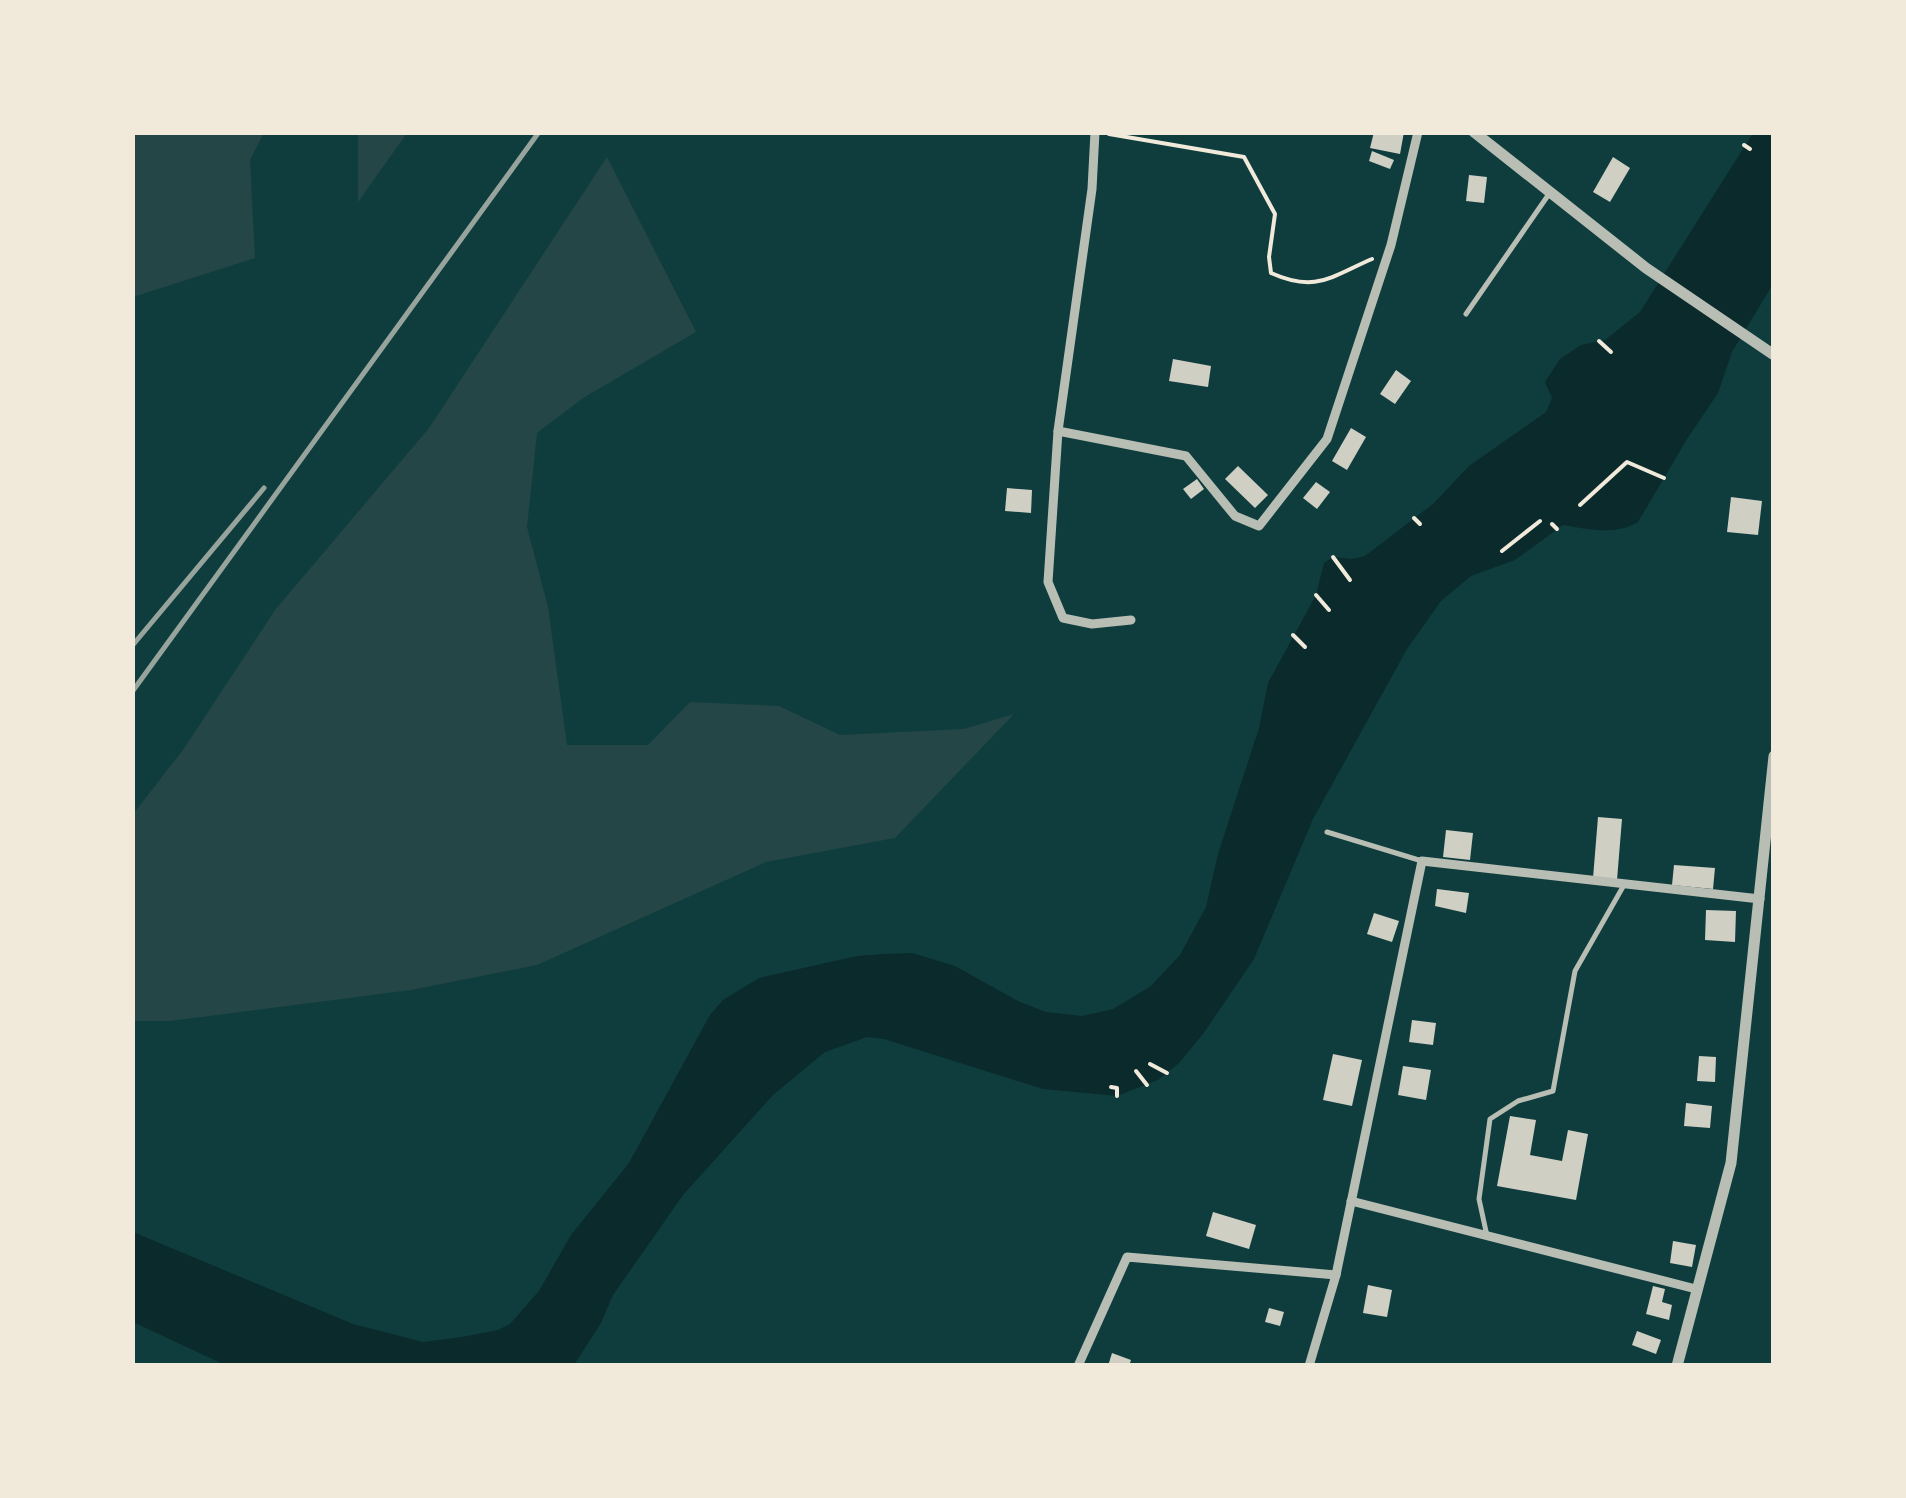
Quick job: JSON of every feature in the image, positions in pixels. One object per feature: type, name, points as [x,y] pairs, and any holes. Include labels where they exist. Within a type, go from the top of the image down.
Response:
[{"type":"street","points":[[1095,132],[1092,189],[1058,431],[1048,582],[1062,618],[1092,624],[1131,620]]},
{"type":"street","points":[[1058,431],[1186,456],[1235,516],[1259,526],[1327,439],[1391,245],[1418,132]]},
{"type":"street","points":[[1474,132],[1646,268],[1768,352]]},
{"type":"street","points":[[1677,1366],[1731,1163],[1774,756]]},
{"type":"street","points":[[1309,1366],[1336,1274],[1422,861],[1760,899]]},
{"type":"street","points":[[1351,1201],[1696,1289]]},
{"type":"street","points":[[1078,1366],[1127,1257],[1336,1274]]},
{"type":"lane","points":[[1466,314],[1550,192]]},
{"type":"lane","points":[[1326,832],[1422,861]]},
{"type":"lane","points":[[1487,1236],[1479,1199],[1490,1119],[1518,1102],[1553,1091],[1575,971],[1624,886]]},
{"type":"path","points":[[1104,132],[1244,157],[1275,214],[1270,273],[1294,284],[1318,284],[1372,259],[1391,245]]},
{"type":"path","points":[[1744,145],[1750,149]]},
{"type":"path","points":[[1599,341],[1611,352]]},
{"type":"path","points":[[1580,506],[1628,462],[1664,478]]},
{"type":"path","points":[[1414,518],[1420,524]]},
{"type":"path","points":[[1502,551],[1540,520]]},
{"type":"path","points":[[1333,557],[1350,580]]},
{"type":"path","points":[[1316,596],[1329,610]]},
{"type":"path","points":[[1293,635],[1305,647]]},
{"type":"path","points":[[1150,1064],[1167,1073]]},
{"type":"path","points":[[1136,1071],[1148,1085]]},
{"type":"path","points":[[1111,1088],[1117,1088],[1117,1096]]},
{"type":"shaded area","points":[[133,132],[264,133],[250,160],[255,258],[133,297]]},
{"type":"shaded area","points":[[358,133],[407,133],[358,202]]},
{"type":"shaded area","points":[[1753,133],[1773,133],[1773,284],[1732,352],[1718,393],[1638,522],[1611,530],[1563,525],[1515,560],[1471,576],[1441,601],[1407,649],[1313,819],[1254,959],[1203,1034],[1179,1063],[1158,1080],[1117,1096],[1043,1089],[884,1039],[867,1037],[825,1052],[773,1095],[683,1195],[613,1295],[601,1323],[574,1365],[225,1365],[133,1322],[133,1232],[353,1324],[423,1342],[498,1330],[510,1324],[539,1291],[571,1235],[629,1163],[710,1015],[723,1000],[759,978],[857,956],[912,953],[955,966],[1046,1012],[1082,1016],[1113,1009],[1151,986],[1180,955],[1206,907],[1218,854],[1259,728],[1268,683],[1316,595],[1324,563],[1333,557],[1365,556],[1433,504],[1469,466],[1546,412],[1552,398],[1545,382],[1560,359],[1581,345],[1605,340],[1640,312]]},
{"type":"shaded area","points":[[607,157],[696,332],[583,398],[537,433],[527,527],[548,607],[567,745],[648,745],[690,702],[779,706],[840,735],[964,729],[1014,714],[895,838],[766,862],[537,965],[411,990],[170,1021],[133,1021],[133,814],[183,750],[275,610],[429,428]]},
{"type":"building","points":[[1374,132],[1404,132],[1400,154],[1370,148]]},
{"type":"building","points":[[1372,151],[1394,160],[1390,169],[1369,161]]},
{"type":"building","points":[[1613,157],[1630,168],[1610,202],[1593,192]]},
{"type":"building","points":[[1469,175],[1487,177],[1484,203],[1466,201]]},
{"type":"building","points":[[1173,359],[1211,366],[1208,387],[1169,381]]},
{"type":"building","points":[[1396,370],[1411,381],[1395,404],[1380,394]]},
{"type":"building","points":[[1351,428],[1366,437],[1347,470],[1332,461]]},
{"type":"building","points":[[1238,466],[1268,495],[1255,508],[1225,479]]},
{"type":"building","points":[[1197,479],[1204,489],[1191,499],[1183,489]]},
{"type":"building","points":[[1316,482],[1330,492],[1317,509],[1303,498]]},
{"type":"building","points":[[1007,488],[1032,490],[1031,513],[1005,511]]},
{"type":"building","points":[[1731,497],[1762,501],[1758,535],[1727,532]]},
{"type":"building","points":[[1598,817],[1622,819],[1617,880],[1593,878]]},
{"type":"building","points":[[1446,830],[1473,833],[1470,860],[1443,857]]},
{"type":"building","points":[[1674,865],[1715,868],[1713,889],[1672,885]]},
{"type":"building","points":[[1437,889],[1469,893],[1466,913],[1435,906]]},
{"type":"building","points":[[1706,910],[1736,911],[1735,942],[1705,940]]},
{"type":"building","points":[[1374,913],[1399,921],[1392,942],[1367,934]]},
{"type":"building","points":[[1412,1020],[1436,1023],[1433,1045],[1409,1042]]},
{"type":"building","points":[[1333,1054],[1362,1060],[1352,1106],[1323,1100]]},
{"type":"building","points":[[1699,1056],[1716,1057],[1715,1082],[1697,1081]]},
{"type":"building","points":[[1403,1066],[1431,1070],[1426,1100],[1398,1095]]},
{"type":"building","points":[[1686,1103],[1712,1106],[1710,1128],[1684,1126]]},
{"type":"building","points":[[1510,1116],[1536,1120],[1530,1155],[1562,1161],[1568,1130],[1588,1134],[1576,1200],[1497,1186]]},
{"type":"building","points":[[1213,1212],[1256,1225],[1249,1249],[1206,1236]]},
{"type":"building","points":[[1673,1241],[1696,1245],[1692,1267],[1670,1263]]},
{"type":"building","points":[[1368,1285],[1392,1290],[1387,1317],[1363,1313]]},
{"type":"building","points":[[1653,1286],[1665,1289],[1662,1302],[1672,1305],[1669,1320],[1646,1314]]},
{"type":"building","points":[[1269,1308],[1284,1312],[1280,1326],[1265,1322]]},
{"type":"building","points":[[1637,1331],[1661,1340],[1656,1354],[1632,1345]]},
{"type":"building","points":[[1112,1353],[1131,1360],[1129,1366],[1108,1366]]},
{"type":"railway","points":[[132,692],[539,132]]},
{"type":"railway","points":[[132,646],[264,488]]}]
